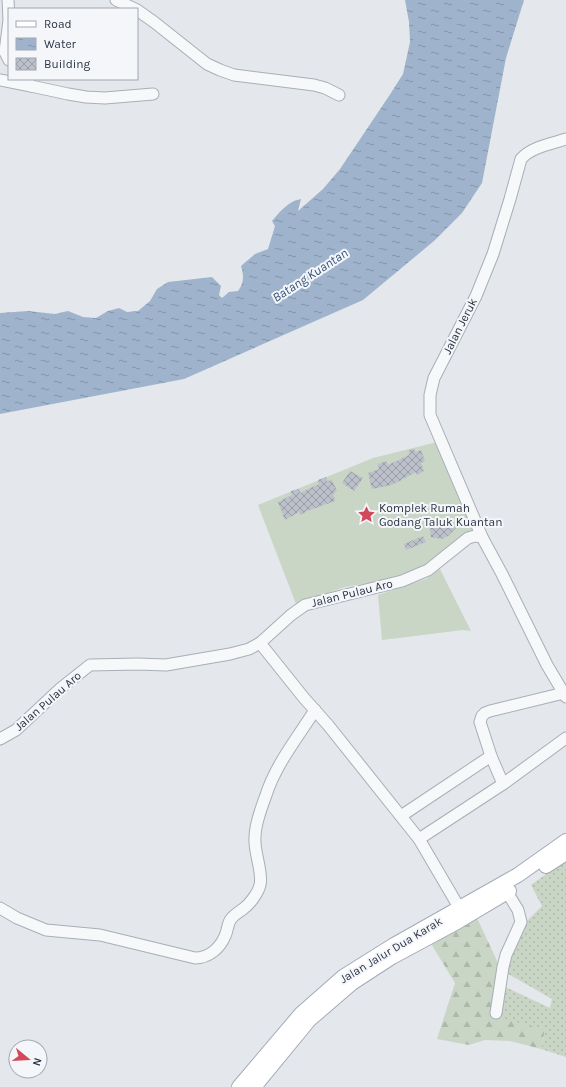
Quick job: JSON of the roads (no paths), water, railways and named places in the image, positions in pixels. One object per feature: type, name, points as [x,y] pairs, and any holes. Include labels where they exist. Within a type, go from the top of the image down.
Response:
[{"type":"main road","name":"Jalan Jalur Dua Karak","points":[[239,1087],[301,1014],[343,976],[394,945],[518,875],[566,841]]},
{"type":"main road","name":"Jalan Jalur Dua Karak","points":[[254,1087],[310,1020],[352,983],[392,957],[457,922],[507,892],[566,853]]},
{"type":"street","points":[[116,0],[132,8]]},
{"type":"street","points":[[138,11],[154,22],[207,64],[220,70],[234,75],[314,85],[325,88],[339,95]]},
{"type":"street","points":[[8,28],[5,52],[8,58]]},
{"type":"street","points":[[0,80],[20,85],[29,82],[68,94],[86,97],[117,97],[153,94]]},
{"type":"street","name":"Jalan Jeruk","points":[[482,537],[430,416],[430,395],[434,378],[476,296],[493,254],[521,159],[524,155],[531,151],[566,139]]},
{"type":"street","name":"Jalan Pulau Aro","points":[[0,739],[16,730],[61,688],[90,665],[172,664],[230,654],[249,649],[260,643],[291,615],[305,605],[402,581],[428,570],[468,538],[475,536],[482,537]]},
{"type":"street","points":[[482,537],[547,665],[565,695],[485,713],[482,716],[480,722],[491,756],[503,784]]},
{"type":"street","points":[[260,643],[419,839],[460,909]]},
{"type":"street","points":[[0,908],[17,918],[46,930],[100,935],[195,958],[201,958],[209,954],[219,946],[226,935],[231,918],[245,908],[258,891],[261,882],[255,842],[257,825],[266,794],[279,766],[315,710]]},
{"type":"street","points":[[419,839],[503,784],[566,738]]},
{"type":"street","points":[[401,816],[491,756]]},
{"type":"street","points":[[496,1013],[506,955],[521,922],[518,910],[507,892]]},
{"type":"water","name":"Batang Kuantan","points":[[405,0],[524,0],[506,58],[482,183],[462,213],[434,241],[363,300],[184,379],[0,414],[0,313],[28,311],[55,314],[68,311],[83,317],[96,318],[108,311],[119,308],[127,312],[138,311],[150,301],[157,289],[168,282],[212,277],[221,286],[219,295],[222,298],[229,292],[238,291],[243,279],[241,266],[255,254],[268,249],[275,226],[272,221],[292,202],[301,199],[298,211],[323,189],[340,169],[403,74],[410,42],[409,22]]},
{"type":"place","name":"Komplek Rumah Godang Taluk Kuantan","points":[[366,515]]}]
